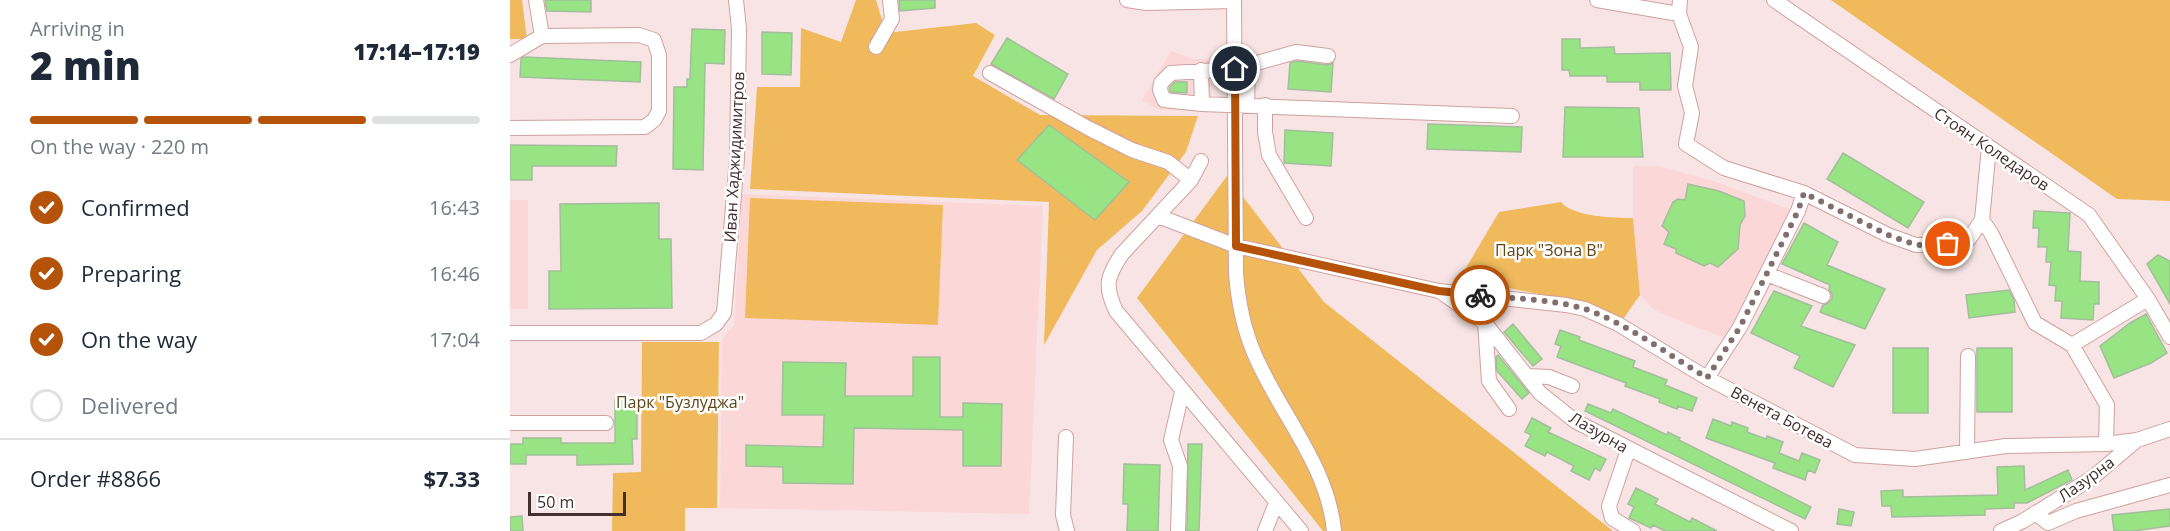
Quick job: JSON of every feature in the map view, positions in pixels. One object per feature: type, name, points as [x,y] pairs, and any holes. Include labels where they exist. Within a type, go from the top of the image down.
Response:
[{"type":"street","points":[[536,0],[542,36]]},
{"type":"street","name":"Иван Хаджидимитров","points":[[510,333],[701,333],[716,324],[724,313],[737,159],[739,29],[735,0]]},
{"type":"street","points":[[876,47],[892,19],[890,0]]},
{"type":"street","points":[[1127,0],[1147,3],[1234,1],[1241,68],[1236,246],[1238,292],[1249,340],[1259,364],[1322,478],[1333,515],[1334,531]]},
{"type":"street","points":[[1597,0],[1679,7],[1691,47],[1685,86],[1692,113],[1686,144],[1724,168],[1804,193],[1888,235],[1916,245],[1948,244],[1969,239],[1982,220],[1989,147]]},
{"type":"street","name":"Стоян Коледаров","points":[[1774,0],[2089,215],[2148,299],[2170,337]]},
{"type":"street","points":[[510,55],[542,36],[639,35],[654,40],[659,55],[658,111],[654,120],[645,127],[510,128]]},
{"type":"street","points":[[1328,56],[1296,52],[1241,68],[1171,73],[1161,83],[1160,90],[1164,100],[1202,104],[1512,116]]},
{"type":"street","points":[[1201,70],[1202,104]]},
{"type":"street","points":[[990,73],[1088,128],[1132,150],[1168,162],[1191,180]]},
{"type":"street","points":[[1266,105],[1265,132],[1269,155],[1305,218]]},
{"type":"street","points":[[1201,161],[1191,180],[1118,261],[1108,279],[1109,290],[1116,311],[1301,531]]},
{"type":"street","points":[[1707,378],[1740,327],[1804,193]]},
{"type":"street","name":"Венета Ботева","points":[[1158,216],[1236,246],[1439,291],[1585,309],[1618,324],[1707,378],[1855,455],[1915,459],[2006,447],[2106,444],[2137,440],[2170,429]]},
{"type":"street","points":[[1982,220],[1991,233],[2035,323],[2072,345],[2107,405],[2106,444]]},
{"type":"street","points":[[1767,274],[1823,296]]},
{"type":"street","name":"Лазурна","points":[[1439,291],[1485,322],[1540,393],[1575,421],[1791,531]]},
{"type":"street","points":[[2072,345],[2148,299]]},
{"type":"street","points":[[1485,322],[1489,381],[1509,409]]},
{"type":"street","points":[[1966,452],[1968,356]]},
{"type":"street","points":[[1528,376],[1549,377],[1572,386]]},
{"type":"street","points":[[1178,531],[1180,466],[1171,440],[1182,392]]},
{"type":"street","points":[[510,423],[606,423]]},
{"type":"street","points":[[1066,437],[1063,515],[1067,531]]},
{"type":"street","name":"Лазурна","points":[[2001,531],[2029,522],[2092,478],[2137,440]]},
{"type":"street","points":[[1628,450],[1609,506],[1612,518],[1633,531]]},
{"type":"street","points":[[2029,522],[2048,523],[2076,511],[2170,485]]},
{"type":"street","points":[[1265,531],[1276,503]]},
{"type":"shaded area","points":[[1171,51],[1193,59],[1212,59],[1212,111],[1160,110],[1142,100]]},
{"type":"shaded area","points":[[1633,166],[1657,166],[1717,182],[1791,210],[1749,301],[1728,339],[1667,316],[1652,308],[1640,295],[1633,218]]},
{"type":"shaded area","points":[[742,194],[1043,206],[1029,514],[720,508],[722,340],[734,325]]},
{"type":"shaded area","points":[[510,200],[528,200],[528,309],[510,309]]},
{"type":"green space","points":[[510,0],[522,0],[527,39],[510,39]]},
{"type":"green space","points":[[856,0],[876,0],[886,33],[976,23],[995,35],[973,76],[1040,115],[1198,116],[1186,152],[1142,211],[1097,250],[1044,345],[1049,202],[750,189],[757,87],[800,87],[801,28],[841,42]]},
{"type":"green space","points":[[1831,0],[2170,0],[2170,201],[2117,199]]},
{"type":"green space","points":[[1227,176],[1324,302],[1613,531],[1323,531],[1137,298]]},
{"type":"green space","points":[[750,198],[943,205],[938,325],[745,318]]},
{"type":"green space","name":"Парк \"Зона В\"","points":[[1561,202],[1584,214],[1633,218],[1640,295],[1621,322],[1582,303],[1460,278],[1499,212]]},
{"type":"green space","name":"Парк \"Бузлуджа\"","points":[[642,342],[719,342],[717,508],[685,508],[685,531],[612,531],[613,473],[641,472]]},
{"type":"building","points":[[545,0],[591,0],[591,12],[547,11]]},
{"type":"building","points":[[899,0],[935,0],[935,8],[900,11]]},
{"type":"building","points":[[692,29],[725,30],[724,64],[705,63],[703,170],[673,169],[674,87],[687,87],[687,79],[690,79]]},
{"type":"building","points":[[762,32],[792,33],[791,75],[762,74]]},
{"type":"building","points":[[1007,38],[1068,74],[1054,99],[991,64]]},
{"type":"building","points":[[1562,39],[1580,39],[1580,48],[1614,47],[1615,54],[1670,53],[1671,90],[1640,90],[1640,82],[1607,82],[1607,76],[1570,76],[1569,70],[1562,70]]},
{"type":"building","points":[[524,57],[641,62],[640,82],[520,77],[521,59]]},
{"type":"building","points":[[1297,61],[1327,65],[1333,63],[1331,92],[1288,89],[1290,63]]},
{"type":"building","points":[[1175,82],[1187,82],[1187,93],[1170,92],[1170,87]]},
{"type":"building","points":[[1565,107],[1639,108],[1643,157],[1563,157]]},
{"type":"building","points":[[1428,124],[1522,127],[1521,152],[1427,149]]},
{"type":"building","points":[[1049,125],[1129,182],[1095,220],[1017,160]]},
{"type":"building","points":[[1285,130],[1333,133],[1331,166],[1284,163]]},
{"type":"building","points":[[510,145],[617,146],[616,166],[532,166],[532,180],[510,180]]},
{"type":"building","points":[[1843,153],[1924,202],[1908,228],[1827,179]]},
{"type":"building","points":[[1688,184],[1719,191],[1744,201],[1745,216],[1740,225],[1738,249],[1718,267],[1710,263],[1704,266],[1676,253],[1676,249],[1664,244],[1669,232],[1662,226],[1673,202],[1678,199],[1685,200]]},
{"type":"building","points":[[659,203],[659,239],[671,239],[672,308],[549,309],[549,271],[561,271],[560,204]]},
{"type":"building","points":[[2034,211],[2070,213],[2068,251],[2081,252],[2080,281],[2099,282],[2099,304],[2094,304],[2093,320],[2061,318],[2062,301],[2055,301],[2056,286],[2049,285],[2051,262],[2046,262],[2047,247],[2038,247],[2039,228],[2033,228]]},
{"type":"building","points":[[1804,223],[1838,242],[1827,265],[1885,289],[1865,329],[1820,312],[1823,305],[1832,299],[1830,285],[1782,264]]},
{"type":"building","points":[[2158,255],[2170,261],[2170,304],[2147,264]]},
{"type":"building","points":[[2009,290],[2014,300],[2015,312],[1969,318],[1966,295]]},
{"type":"building","points":[[1774,291],[1812,306],[1801,326],[1855,345],[1833,387],[1794,368],[1800,356],[1751,333]]},
{"type":"building","points":[[2146,314],[2167,353],[2151,363],[2114,378],[2100,346]]},
{"type":"building","points":[[1513,324],[1542,359],[1533,366],[1504,332]]},
{"type":"building","points":[[1560,330],[1580,337],[1579,340],[1635,361],[1633,367],[1667,380],[1665,385],[1697,398],[1692,411],[1678,406],[1677,409],[1659,402],[1660,399],[1625,386],[1626,383],[1557,357],[1561,346],[1555,344]]},
{"type":"building","points":[[1893,348],[1928,348],[1928,413],[1893,413]]},
{"type":"building","points":[[1977,348],[2012,348],[2012,412],[1977,412]]},
{"type":"building","points":[[1498,355],[1529,393],[1522,399],[1497,371],[1496,357]]},
{"type":"building","points":[[913,357],[940,357],[940,417],[963,417],[963,403],[1002,404],[1001,466],[963,466],[963,430],[854,428],[853,484],[783,483],[783,467],[746,466],[746,445],[823,447],[824,415],[782,415],[783,362],[846,363],[845,396],[913,396]]},
{"type":"building","points":[[615,400],[637,400],[637,439],[632,439],[633,464],[577,465],[577,455],[526,455],[526,464],[510,464],[510,444],[523,444],[523,438],[561,438],[561,443],[615,443]]},
{"type":"building","points":[[1588,404],[1611,413],[1613,409],[1667,435],[1668,432],[1680,438],[1679,440],[1811,507],[1805,519],[1585,411]]},
{"type":"building","points":[[1532,418],[1551,428],[1548,432],[1606,459],[1600,471],[1595,468],[1589,480],[1571,471],[1574,466],[1547,452],[1545,456],[1525,446],[1531,435],[1525,432]]},
{"type":"building","points":[[1713,419],[1731,426],[1732,422],[1748,428],[1747,432],[1783,442],[1779,453],[1799,461],[1802,453],[1820,460],[1815,473],[1808,470],[1805,480],[1773,468],[1775,463],[1706,438]]},
{"type":"building","points":[[1188,444],[1202,444],[1199,531],[1187,531]]},
{"type":"building","points":[[1124,464],[1160,465],[1158,531],[1127,531],[1128,504],[1123,504]]},
{"type":"building","points":[[2024,466],[2025,490],[2068,470],[2072,480],[2027,503],[2014,503],[2014,508],[1985,509],[1985,515],[1892,517],[1891,506],[1882,506],[1881,491],[1903,490],[1903,497],[1998,495],[1997,467]]},
{"type":"building","points":[[1636,488],[1658,499],[1655,504],[1690,522],[1692,518],[1717,531],[1665,531],[1653,525],[1651,528],[1629,518],[1634,507],[1628,504]]},
{"type":"building","points":[[1839,509],[1854,512],[1851,526],[1837,524]]},
{"type":"building","points":[[2170,509],[2170,526],[2114,531],[2112,515]]},
{"type":"building","points":[[522,516],[523,531],[510,531],[510,517]]},
{"type":"way so far","points":[[1480,295],[1585,309],[1618,324],[1707,378],[1740,327],[1798,211],[1804,193],[1888,235],[1916,245],[1948,244]]},
{"type":"route","points":[[1235,69],[1236,246],[1439,291],[1480,295]]}]
